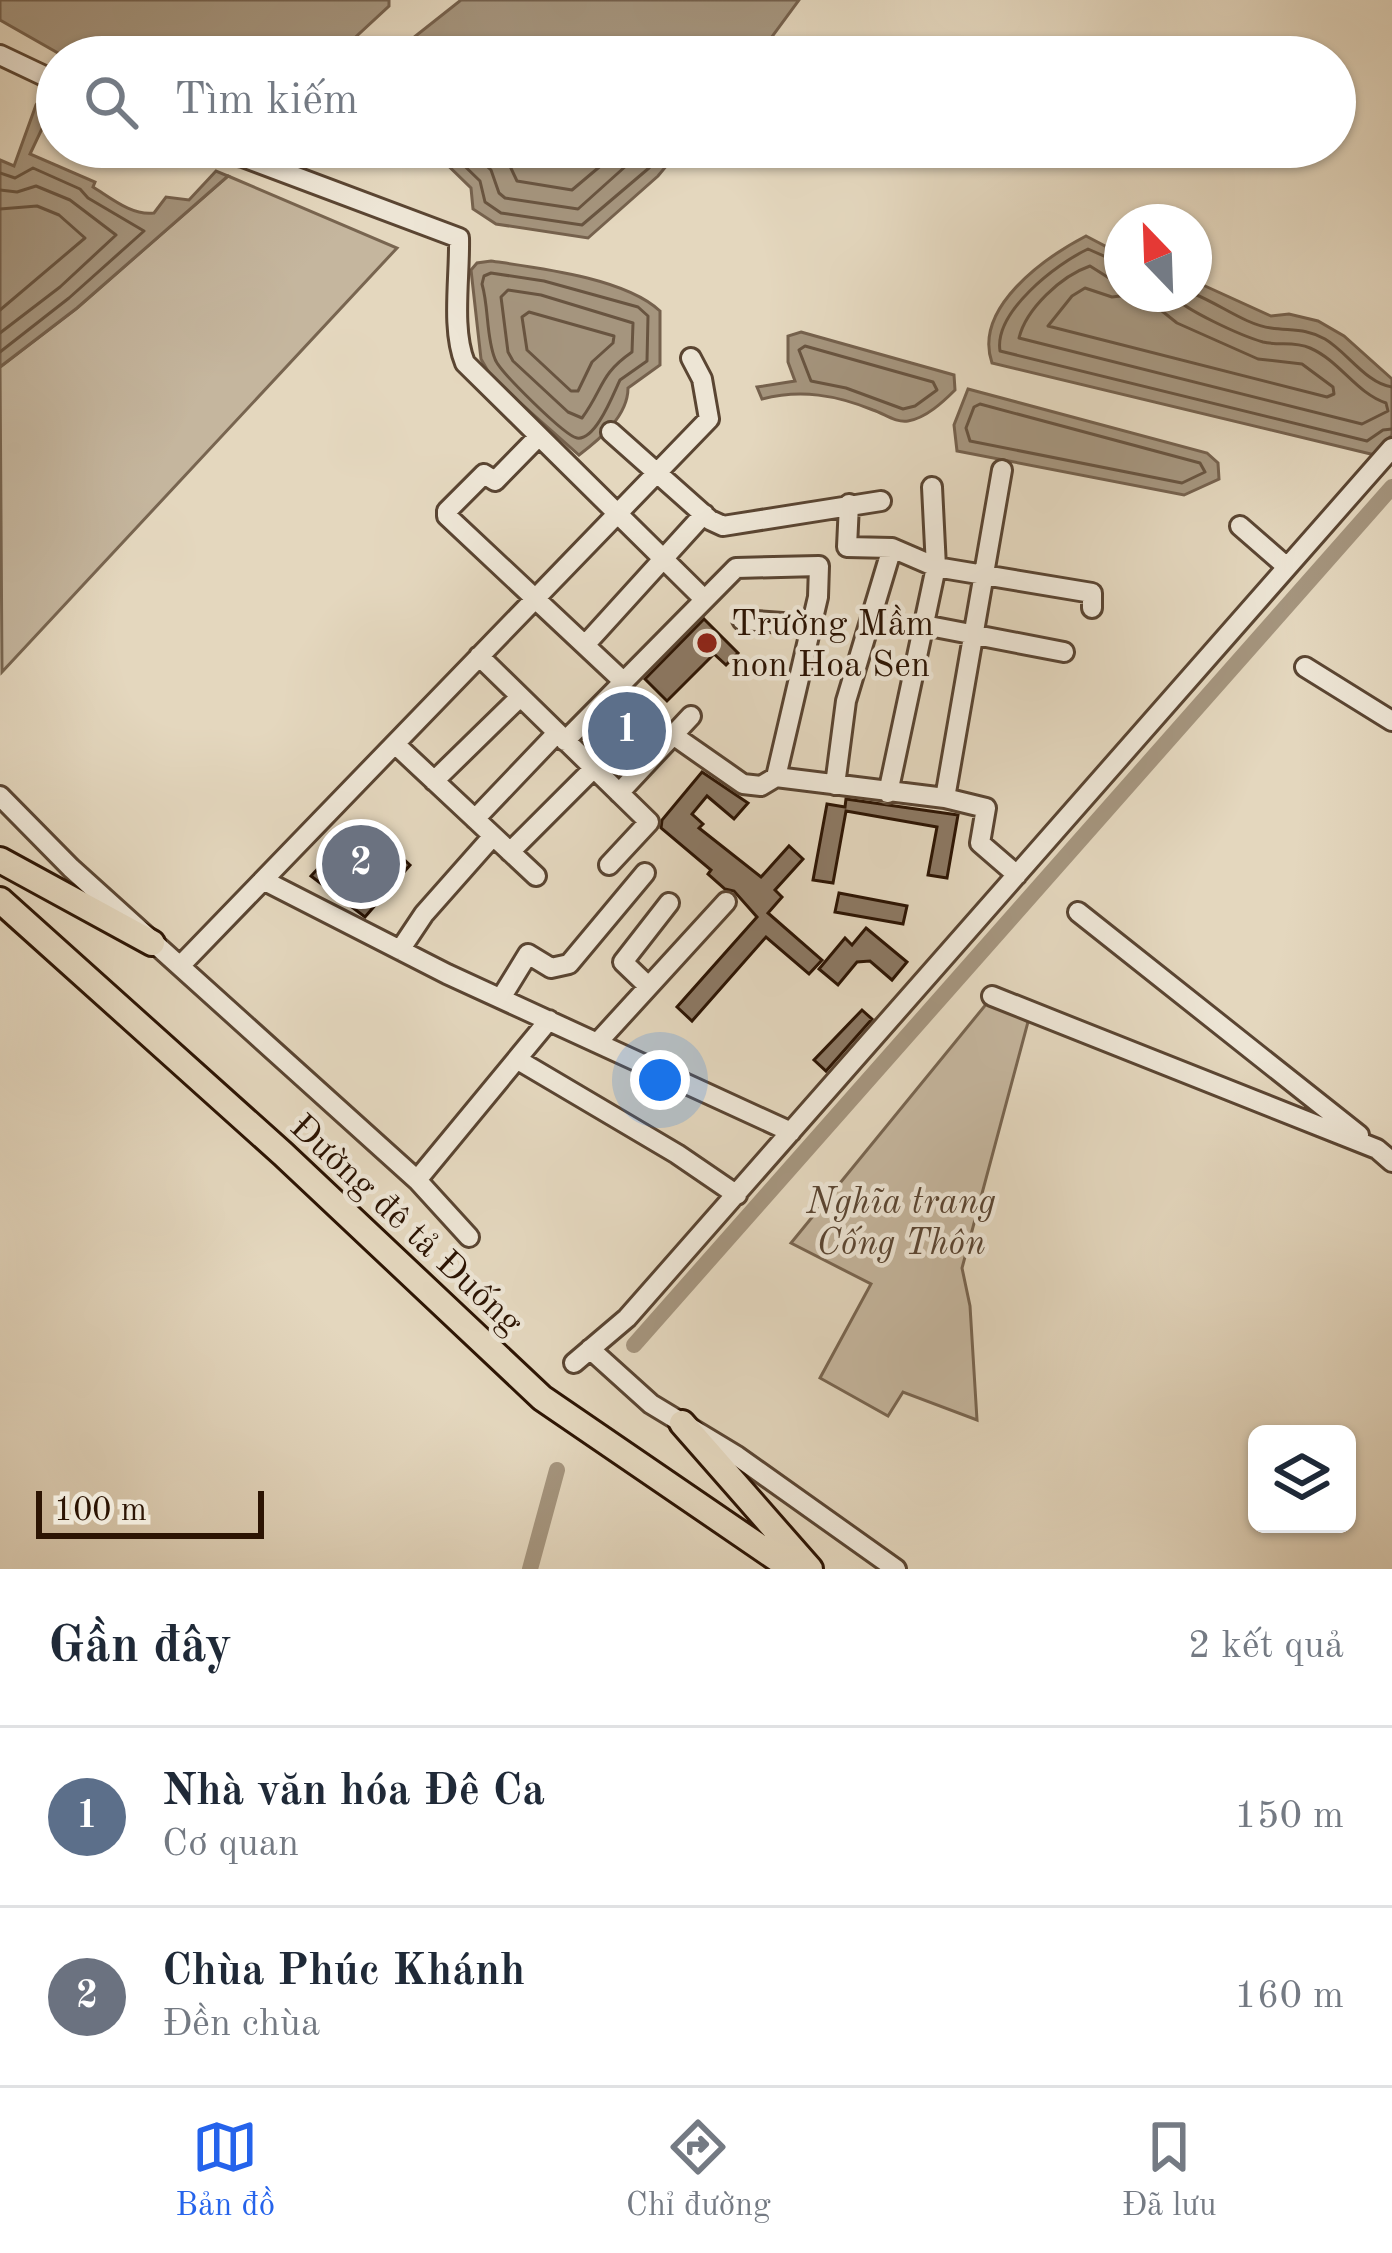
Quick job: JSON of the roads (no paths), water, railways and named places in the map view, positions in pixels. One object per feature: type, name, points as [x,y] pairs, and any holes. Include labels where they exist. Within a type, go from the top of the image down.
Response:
[{"type":"main road","points":[[0,860],[152,943]]},
{"type":"main road","name":"Đường đê tả Đuống","points":[[0,899],[283,1154],[542,1398],[792,1569]]},
{"type":"main road","points":[[682,1423],[810,1569]]},
{"type":"street","points":[[0,55],[36,72]]},
{"type":"street","points":[[272,168],[459,238],[455,339],[465,363],[704,599]]},
{"type":"street","points":[[179,966],[710,419],[702,379],[691,358]]},
{"type":"street","points":[[610,432],[723,526],[880,501]]},
{"type":"street","points":[[539,436],[495,481],[484,473],[446,511],[457,529],[624,682]]},
{"type":"street","points":[[574,1363],[627,1318],[1392,448]]},
{"type":"street","points":[[946,798],[1002,470]]},
{"type":"street","points":[[888,793],[937,567],[932,487]]},
{"type":"street","points":[[849,504],[847,547],[892,548],[937,567],[1092,593],[1092,608]]},
{"type":"street","points":[[585,645],[704,514]]},
{"type":"street","points":[[1240,526],[1287,567]]},
{"type":"street","points":[[835,785],[846,701],[892,548]]},
{"type":"street","points":[[475,820],[624,682],[736,568],[819,566],[818,597],[776,776]]},
{"type":"street","points":[[742,620],[811,625]]},
{"type":"street","points":[[924,625],[1064,652]]},
{"type":"street","points":[[479,656],[649,822],[609,865]]},
{"type":"street","points":[[1305,667],[1392,721]]},
{"type":"street","points":[[434,781],[520,697]]},
{"type":"street","points":[[619,793],[691,716]]},
{"type":"street","points":[[673,735],[743,784],[761,786],[776,776],[946,798],[986,808],[980,843],[1017,875]]},
{"type":"street","points":[[394,744],[536,876]]},
{"type":"street","points":[[511,852],[593,769]]},
{"type":"street","points":[[0,796],[152,943],[417,1180],[469,1237]]},
{"type":"street","points":[[400,950],[424,914],[493,836]]},
{"type":"street","points":[[501,998],[528,954],[551,968],[569,964],[645,873]]},
{"type":"street","points":[[263,880],[400,950],[791,1132]]},
{"type":"street","points":[[598,1042],[726,902]]},
{"type":"street","points":[[648,986],[623,962],[669,903]]},
{"type":"street","points":[[1078,912],[1384,1156]]},
{"type":"street","points":[[992,996],[1384,1156]]},
{"type":"street","points":[[417,1180],[549,1020]]},
{"type":"street","points":[[518,1060],[677,1154],[736,1195]]},
{"type":"street","points":[[590,1349],[650,1404],[737,1456],[896,1569]]},
{"type":"water","points":[[0,0],[389,0],[389,6],[357,36],[36,36],[36,40],[0,20]]},
{"type":"water","points":[[461,0],[799,0],[772,36],[416,36]]},
{"type":"water","points":[[36,105],[36,141],[30,154],[36,157],[36,168],[62,168],[95,182],[93,187],[130,209],[154,213],[166,197],[189,200],[216,171],[228,176],[77,308],[0,367],[0,160],[14,166]]},
{"type":"water","points":[[451,168],[665,168],[588,238],[496,224],[473,209],[471,188]]},
{"type":"water","points":[[1086,236],[1104,246],[1104,312],[1212,312],[1212,289],[1271,316],[1289,314],[1318,321],[1344,336],[1392,379],[1392,435],[1375,455],[992,363],[989,343],[1002,304],[1051,257]]},
{"type":"water","points":[[491,261],[604,283],[660,311],[660,365],[628,388],[618,417],[579,455],[492,378],[481,359],[471,270],[477,263]]},
{"type":"water","points":[[801,332],[954,375],[955,390],[928,413],[904,421],[818,395],[762,399],[757,387],[795,381],[788,362],[788,336]]},
{"type":"water","points":[[968,389],[1207,453],[1218,463],[1219,479],[1184,495],[957,451],[954,425]]},
{"type":"waterway","points":[[634,1345],[1392,487]]},
{"type":"waterway","points":[[530,1569],[557,1470]]},
{"type":"place","name":"Trường Mầm non Hoa Sen","points":[[707,643]]},
{"type":"place","name":"Nhà văn hóa Đê Ca","points":[[627,731]]},
{"type":"place","name":"Chùa Phúc Khánh","points":[[361,864]]},
{"type":"park label","name":"Nghĩa trang Cống Thôn","points":[[901,1220]]}]
